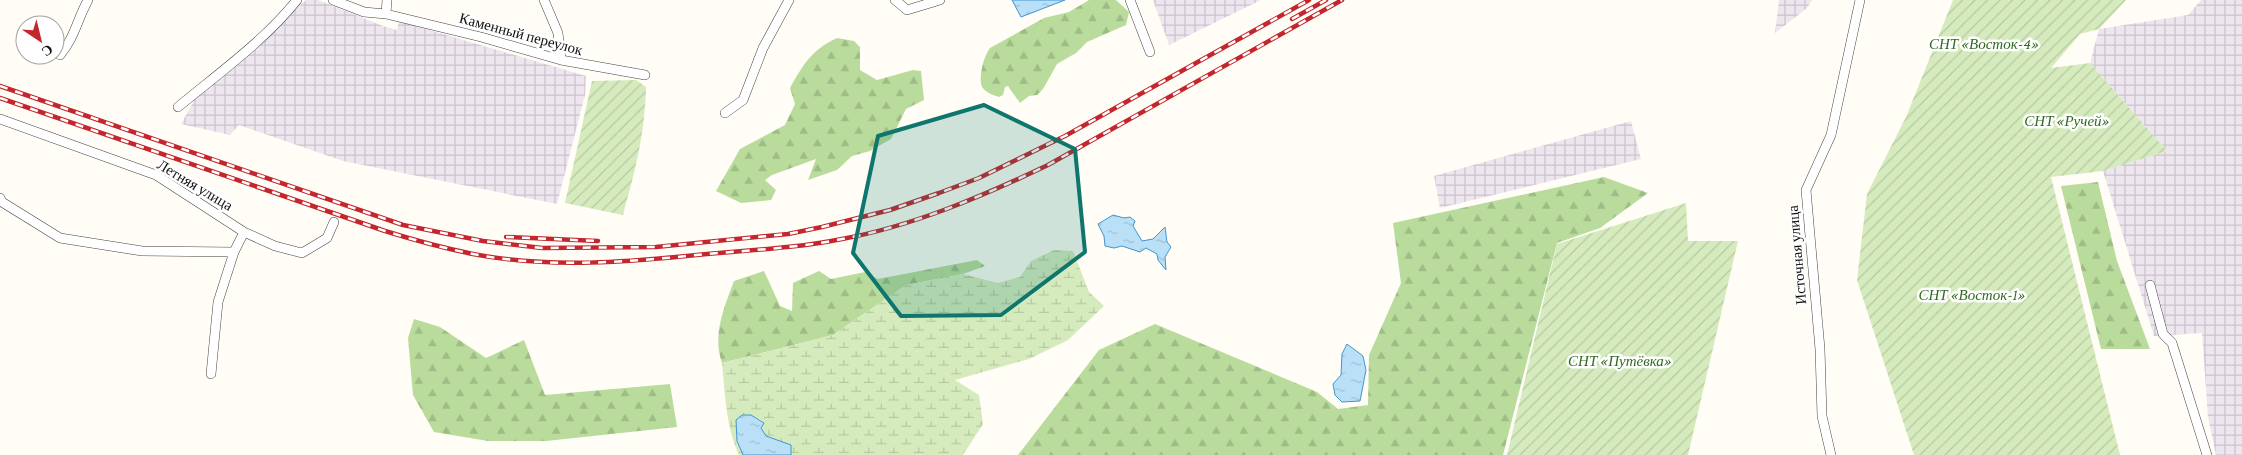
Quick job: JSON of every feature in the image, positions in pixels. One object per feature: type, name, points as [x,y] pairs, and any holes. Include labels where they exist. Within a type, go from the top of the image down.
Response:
[{"type":"street","points":[[65,49],[71,42],[81,12],[88,0]]},
{"type":"street","points":[[178,107],[255,43],[297,0]]},
{"type":"street","name":"Каменный переулок","points":[[333,0],[364,12],[386,14],[481,37],[561,60],[645,75]]},
{"type":"street","points":[[386,14],[387,0]]},
{"type":"street","points":[[544,0],[558,33],[561,60]]},
{"type":"street","points":[[725,113],[743,100],[763,48],[789,0]]},
{"type":"street","points":[[895,0],[907,10],[940,0]]},
{"type":"street","points":[[1130,0],[1150,52]]},
{"type":"street","name":"Источная улица","points":[[1831,455],[1822,416],[1820,349],[1806,190],[1831,135],[1860,0]]},
{"type":"street","name":"Летняя улица","points":[[0,119],[156,175],[244,232],[275,246],[302,253],[327,238],[334,222]]},
{"type":"street","points":[[0,198],[2,202],[60,238],[142,251],[234,252]]},
{"type":"street","points":[[211,374],[218,302],[234,252],[244,232]]},
{"type":"street","points":[[2150,285],[2163,334],[2172,344],[2207,455]]},
{"type":"highlighted area","points":[[984,105],[1075,149],[1085,252],[1001,315],[901,316],[853,253],[878,136]]},
{"type":"shaded area","points":[[306,0],[318,0],[397,30],[399,21],[586,76],[585,95],[557,204],[343,161],[239,125],[230,135],[181,124],[196,97]]},
{"type":"shaded area","points":[[1153,0],[1261,0],[1169,45]]},
{"type":"shaded area","points":[[1779,0],[1812,0],[1807,8],[1775,33]]},
{"type":"shaded area","points":[[2201,0],[2242,0],[2242,455],[2216,455],[2208,417],[2202,333],[2154,336],[2103,171],[2167,151],[2090,63],[2099,29],[2188,15]]},
{"type":"shaded area","points":[[1631,121],[1641,159],[1440,208],[1434,176]]},
{"type":"green space","points":[[1089,0],[1116,0],[1129,12],[1126,25],[1087,42],[1076,53],[1057,64],[1043,89],[1037,95],[1029,96],[1020,103],[1008,86],[1005,87],[1003,95],[999,97],[990,94],[982,87],[982,67],[990,48],[1044,18],[1069,12]]},
{"type":"green space","name":"СНТ «Восток-1»","points":[[1953,0],[2126,0],[2099,29],[2080,34],[2051,68],[2090,63],[2167,151],[2103,171],[2051,177],[2120,455],[1914,455],[1857,280],[1867,194],[1906,117]]},
{"type":"green space","points":[[837,38],[854,41],[860,47],[860,70],[877,80],[913,70],[921,71],[924,100],[906,109],[891,139],[870,151],[852,156],[837,170],[808,180],[816,159],[772,175],[765,180],[776,190],[771,200],[741,203],[716,191],[740,149],[785,125],[795,104],[790,88],[799,72],[814,53]]},
{"type":"green space","points":[[636,80],[646,87],[644,121],[623,215],[565,203],[592,81]]},
{"type":"green space","points":[[1604,177],[1648,193],[1600,228],[1557,243],[1503,455],[1018,455],[1099,350],[1155,324],[1317,392],[1338,409],[1368,405],[1369,355],[1401,283],[1393,223]]},
{"type":"green space","points":[[2098,182],[2117,261],[2150,349],[2101,349],[2061,186]]},
{"type":"green space","name":"СНТ «Путёвка»","points":[[1686,203],[1688,241],[1738,241],[1688,455],[1507,455],[1557,244]]},
{"type":"green space","points":[[1054,250],[1073,251],[1089,292],[1104,306],[1068,340],[1029,359],[955,380],[979,395],[983,424],[963,455],[791,455],[791,445],[766,436],[761,428],[764,422],[751,415],[737,441],[743,455],[739,455],[731,433],[722,363],[833,335],[906,285],[963,274],[998,283],[1020,277],[1031,261]]},
{"type":"green space","points":[[977,260],[985,266],[963,274],[906,285],[833,335],[722,363],[718,342],[720,322],[734,281],[764,271],[780,306],[792,311],[793,283],[819,271],[831,279],[865,272],[878,279]]},
{"type":"green space","points":[[414,319],[440,327],[486,358],[524,340],[545,395],[670,384],[677,427],[546,441],[488,441],[434,432],[413,395],[408,338]]},
{"type":"water","points":[[1012,0],[1065,0],[1021,17]]},
{"type":"water","points":[[1113,215],[1124,218],[1130,217],[1135,221],[1133,226],[1142,241],[1153,239],[1165,227],[1167,242],[1171,247],[1165,257],[1166,270],[1158,260],[1157,254],[1146,248],[1140,252],[1122,246],[1114,248],[1105,246],[1104,236],[1098,224]]},
{"type":"water","points":[[1347,344],[1363,356],[1366,370],[1360,401],[1342,402],[1335,395],[1333,384],[1341,375],[1342,354]]},
{"type":"water","points":[[742,415],[751,415],[764,423],[761,428],[766,436],[791,445],[791,455],[743,455],[737,441],[736,420]]},
{"type":"railway","points":[[0,86],[403,225],[483,241],[542,248],[656,247],[788,234],[822,227],[890,210],[979,178],[1065,136],[1309,0]]},
{"type":"railway","points":[[1292,19],[1326,0]]},
{"type":"railway","points":[[0,98],[418,241],[502,259],[560,263],[648,259],[808,245],[869,233],[947,209],[1048,165],[1342,0]]},
{"type":"railway","points":[[506,237],[598,241]]},
{"type":"park label","name":"СНТ «Восток-4»","points":[[1984,44]]},
{"type":"park label","name":"СНТ «Ручей»","points":[[2067,121]]}]
